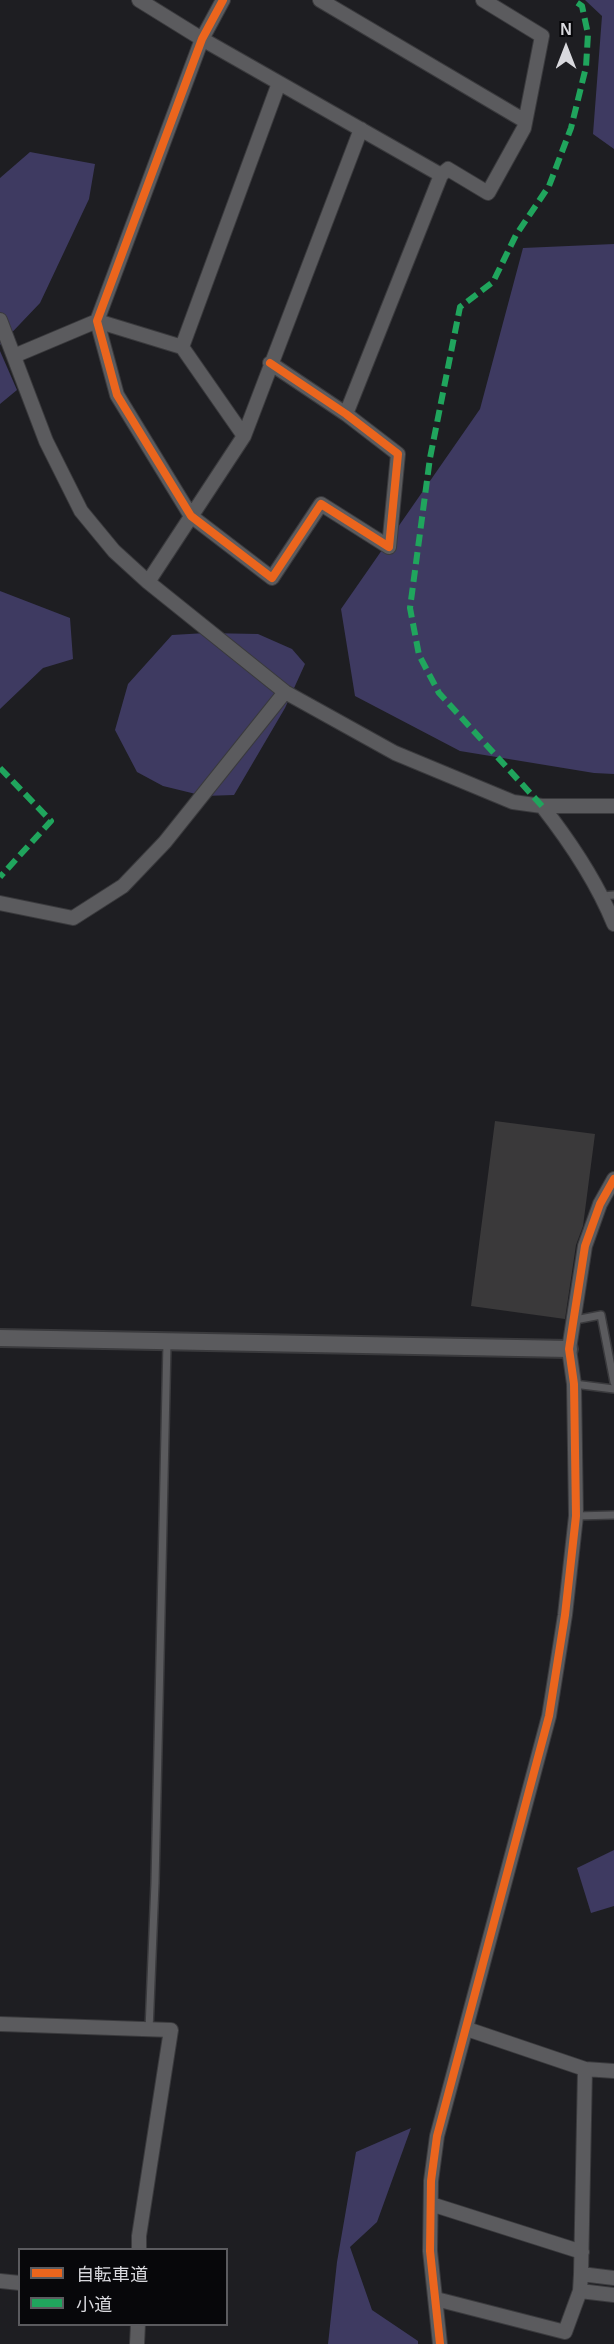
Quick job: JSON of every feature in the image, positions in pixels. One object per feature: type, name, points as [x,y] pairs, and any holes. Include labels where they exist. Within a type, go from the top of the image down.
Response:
[{"type":"street","points":[[139,0],[202,39],[441,175]]},
{"type":"street","points":[[223,0],[202,39],[97,321],[117,395],[191,516],[272,578],[321,504],[389,547],[398,454],[346,414],[270,363]]},
{"type":"street","points":[[320,0],[525,121]]},
{"type":"street","points":[[346,414],[441,175],[448,169],[488,193],[524,128],[542,36],[483,0]]},
{"type":"street","points":[[182,347],[279,83]]},
{"type":"street","points":[[148,582],[244,436],[361,129]]},
{"type":"street","points":[[0,320],[46,441],[81,511],[114,551],[148,582],[285,692],[395,753],[513,802],[542,806],[614,806]]},
{"type":"street","points":[[14,356],[97,321],[182,347],[244,436]]},
{"type":"street","points":[[0,903],[73,918],[123,886],[165,842],[285,692]]},
{"type":"street","points":[[542,806],[573,845],[608,896],[614,924]]},
{"type":"street","points":[[440,2344],[430,2251],[431,2181],[437,2136],[549,1716],[576,1516],[574,1384],[568,1349],[575,1320],[585,1246],[600,1204],[614,1179]]},
{"type":"street","points":[[0,1338],[568,1349]]},
{"type":"street","points":[[0,2024],[171,2030],[139,2248]]},
{"type":"street","points":[[467,2028],[585,2069],[614,2071]]},
{"type":"street","points":[[436,2299],[565,2332],[580,2291],[585,2069]]},
{"type":"street","points":[[431,2204],[582,2252]]},
{"type":"street","points":[[581,2274],[614,2278]]},
{"type":"street","points":[[0,2281],[18,2283]]},
{"type":"street","points":[[580,2291],[614,2295]]},
{"type":"street","points":[[137,2344],[138,2326]]},
{"type":"lane","points":[[575,1320],[601,1315],[614,1382]]},
{"type":"lane","points":[[149,2030],[155,1882],[167,1341]]},
{"type":"lane","points":[[574,1384],[614,1389]]},
{"type":"lane","points":[[576,1516],[614,1515]]},
{"type":"shaded area","points":[[585,0],[614,0],[614,149],[593,134],[602,16]]},
{"type":"shaded area","points":[[30,152],[95,164],[89,199],[40,303],[0,345],[0,178]]},
{"type":"shaded area","points":[[614,244],[614,774],[594,773],[460,751],[355,696],[341,609],[480,409],[523,248]]},
{"type":"shaded area","points":[[0,351],[17,390],[0,404]]},
{"type":"shaded area","points":[[0,591],[70,618],[73,659],[43,668],[0,709]]},
{"type":"shaded area","points":[[258,634],[292,649],[305,664],[285,708],[234,795],[204,796],[163,786],[137,772],[115,730],[128,684],[172,635]]},
{"type":"shaded area","points":[[614,1850],[614,1906],[591,1913],[577,1868]]},
{"type":"shaded area","points":[[411,2128],[377,2222],[350,2247],[372,2310],[418,2341],[418,2344],[328,2344],[337,2262],[356,2152]]},
{"type":"building","points":[[495,1121],[595,1134],[583,1226],[576,1245],[565,1319],[471,1306]]},
{"type":"marked path","points":[[542,806],[439,693],[419,655],[410,608],[430,458],[460,307],[493,282],[516,235],[549,186],[571,128],[586,67],[588,34],[582,6],[573,0]]},
{"type":"marked path","points":[[0,768],[51,821],[0,877]]},
{"type":"cycle path","points":[[223,0],[202,39],[97,321],[117,395],[191,516],[272,578],[321,504],[389,547],[398,454],[346,414],[270,363]]},
{"type":"cycle path","points":[[440,2344],[430,2251],[431,2181],[437,2136],[549,1716],[565,1615],[576,1516],[574,1384],[569,1349],[585,1246],[600,1204],[614,1179]]}]
